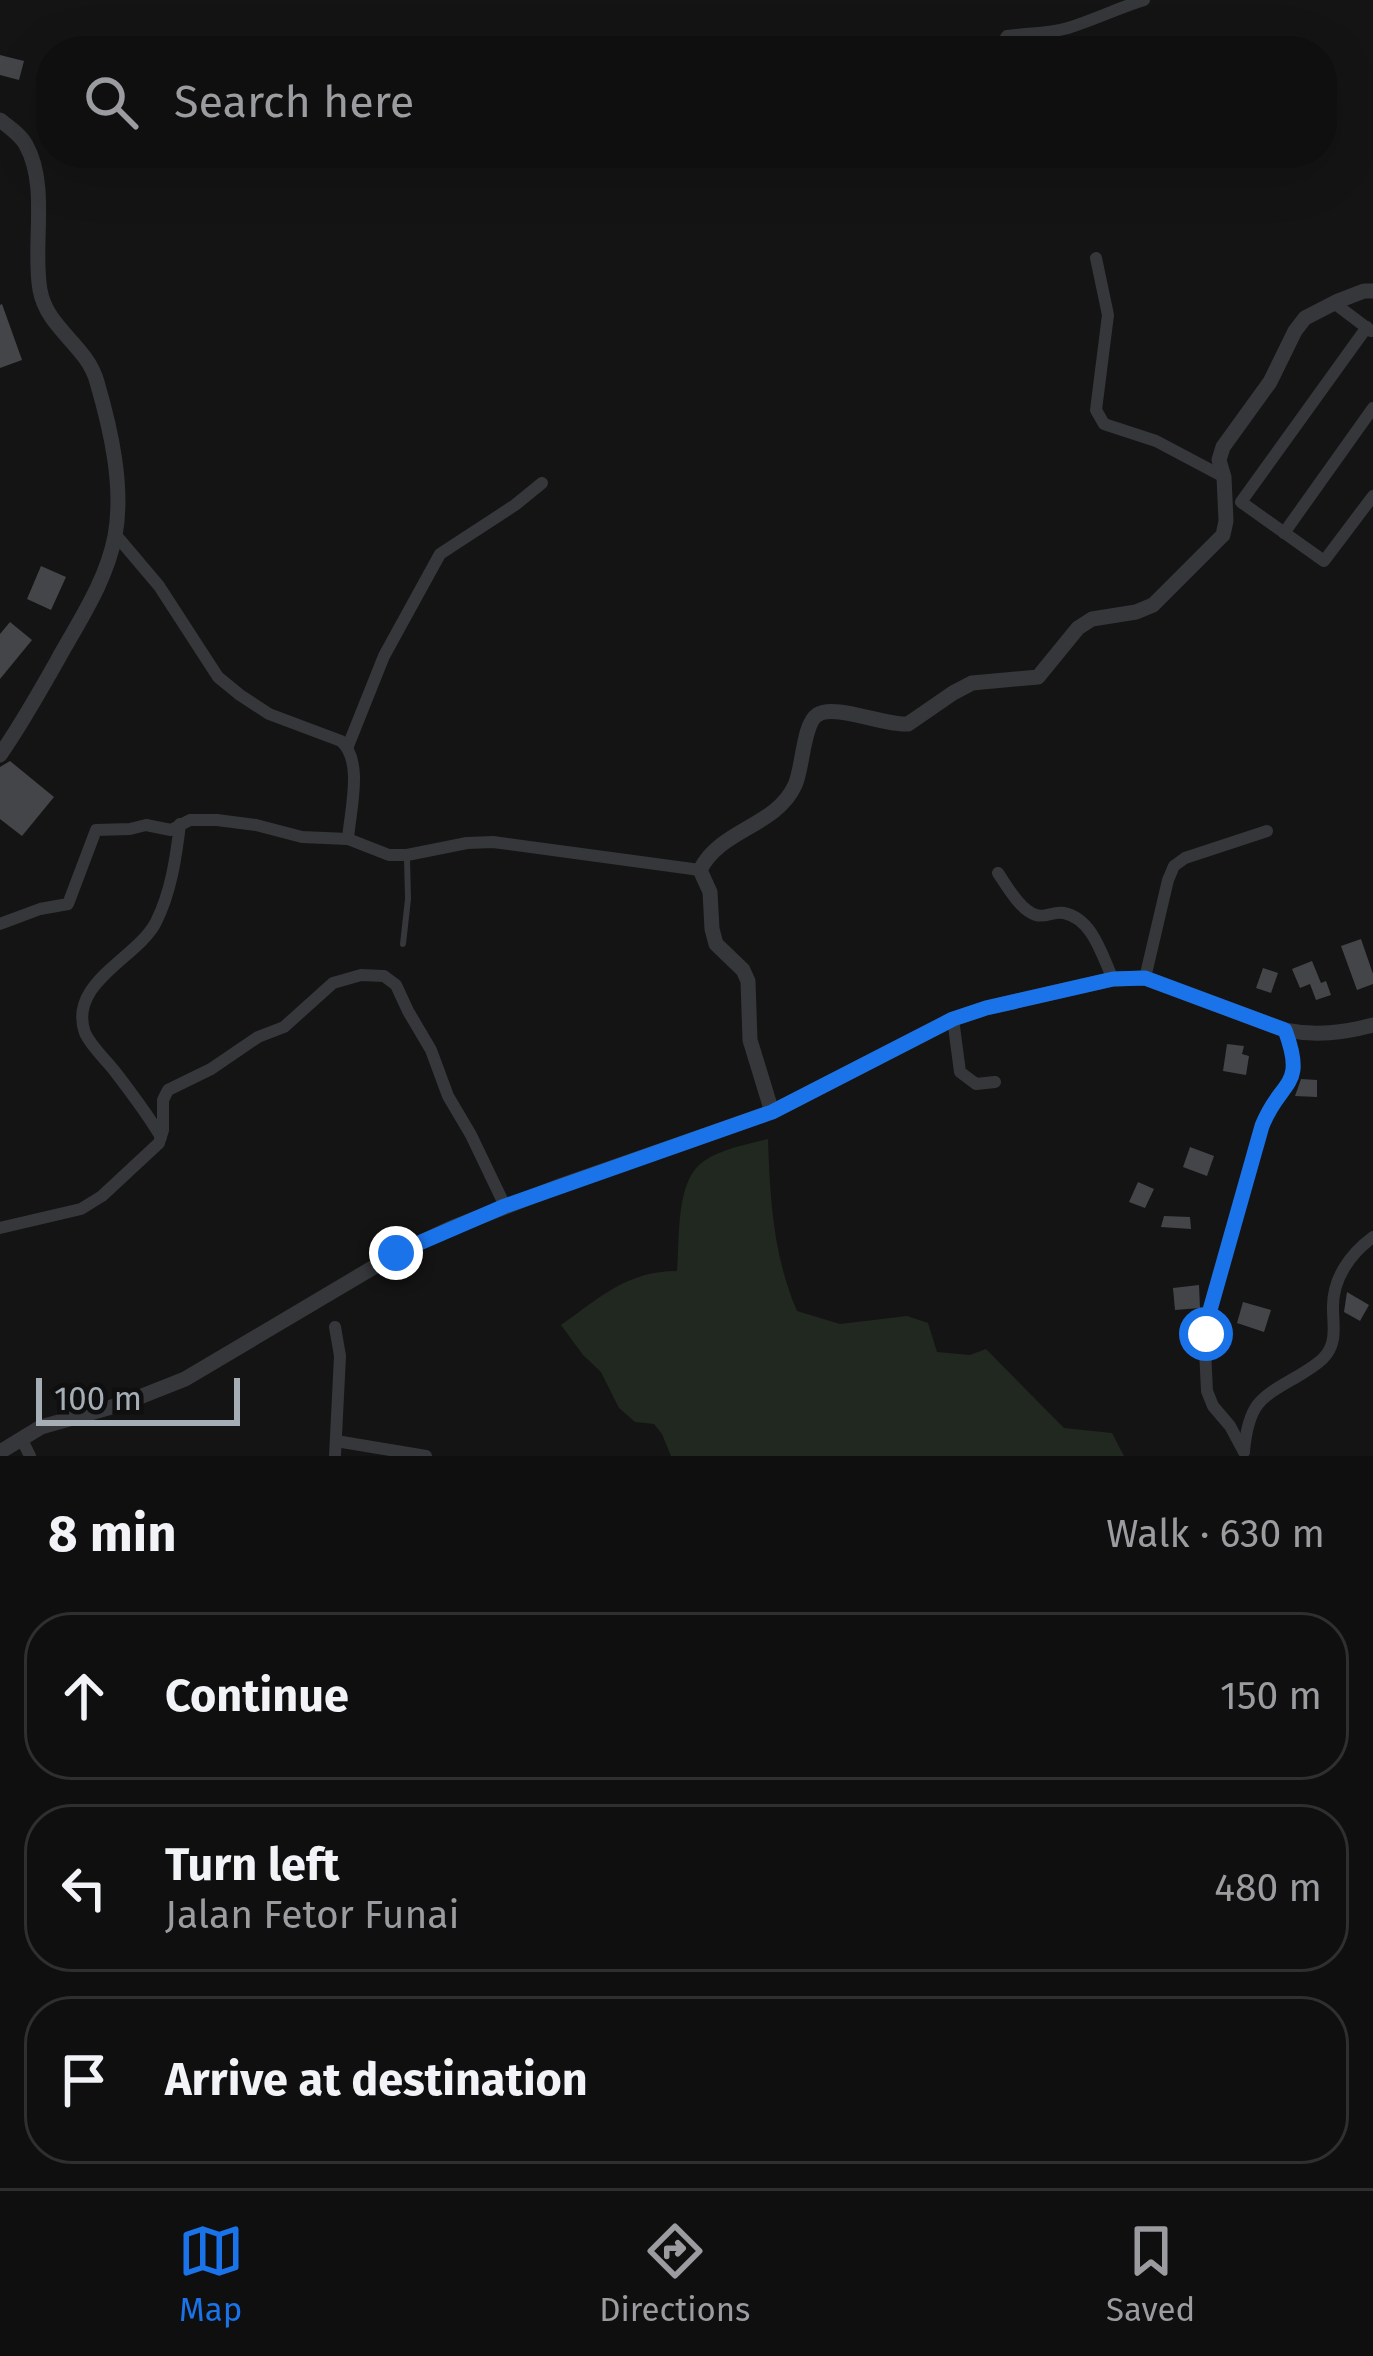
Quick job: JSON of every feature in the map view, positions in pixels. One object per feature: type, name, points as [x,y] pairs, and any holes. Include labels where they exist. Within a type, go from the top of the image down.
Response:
[{"type":"street","points":[[1007,36],[1051,32],[1144,0]]},
{"type":"street","points":[[0,120],[28,147],[38,196],[39,286],[44,306],[97,379],[118,494],[116,534],[96,593],[0,755]]},
{"type":"street","points":[[1096,258],[1108,315],[1096,410],[1099,417],[1104,424],[1171,448],[1224,477]]},
{"type":"street","points":[[700,870],[725,842],[783,806],[796,782],[814,716],[830,710],[908,724],[972,683],[1038,677],[1084,624],[1153,604],[1223,535],[1224,477],[1219,460],[1223,447],[1270,382],[1294,331],[1305,317],[1364,291],[1373,292]]},
{"type":"street","points":[[1334,303],[1370,330],[1241,502],[1324,561],[1373,496]]},
{"type":"street","points":[[1284,533],[1373,408]]},
{"type":"street","points":[[348,839],[353,759],[348,746],[385,656],[440,554],[542,484]]},
{"type":"street","points":[[116,534],[159,586],[218,677],[269,714],[348,746]]},
{"type":"street","points":[[0,924],[68,904],[96,830],[146,825],[171,830],[190,820],[348,839],[389,855],[493,842],[700,870]]},
{"type":"street","points":[[161,1137],[87,1038],[82,1017],[91,992],[157,921],[175,865],[180,824]]},
{"type":"street","points":[[1145,978],[1174,866],[1185,858],[1267,831]]},
{"type":"street","points":[[700,870],[710,892],[716,944],[748,981],[750,1040],[772,1112]]},
{"type":"street","points":[[998,873],[1032,914],[1062,913],[1082,923],[1095,939],[1113,979]]},
{"type":"street","points":[[0,1228],[49,1219],[94,1202],[154,1148],[161,1137],[168,1090],[211,1069],[258,1037],[284,1027],[333,982],[347,977],[384,976],[396,985],[505,1206]]},
{"type":"street","points":[[0,1452],[65,1418],[185,1379],[396,1253],[505,1206],[772,1112],[953,1019],[986,1008],[1113,979],[1145,978],[1285,1030],[1330,1034],[1373,1025]]},
{"type":"street","points":[[953,1019],[960,1072],[976,1084],[995,1082]]},
{"type":"street","points":[[1244,1454],[1208,1391],[1206,1334],[1262,1126],[1292,1079],[1294,1059],[1285,1030]]},
{"type":"street","points":[[1244,1454],[1257,1403],[1326,1356],[1335,1333],[1338,1279],[1350,1257],[1373,1237]]},
{"type":"street","points":[[335,1327],[340,1356],[335,1449],[426,1456]]},
{"type":"street","points":[[21,1438],[30,1456]]},
{"type":"lane","points":[[403,944],[406,855]]},
{"type":"shaded area","points":[[768,1139],[778,1248],[797,1311],[840,1324],[907,1316],[928,1323],[937,1352],[970,1355],[986,1349],[1064,1428],[1112,1433],[1124,1456],[671,1456],[654,1424],[635,1422],[619,1408],[601,1372],[561,1325],[629,1281],[677,1271],[681,1211],[695,1170],[718,1153]]},
{"type":"building","points":[[0,55],[24,61],[19,80],[0,75]]},
{"type":"building","points":[[0,305],[22,360],[0,368]]},
{"type":"building","points":[[41,566],[66,577],[51,610],[27,599]]},
{"type":"building","points":[[10,622],[32,640],[0,679],[0,634]]},
{"type":"building","points":[[10,761],[54,797],[22,836],[0,819],[0,767]]},
{"type":"building","points":[[1361,939],[1373,984],[1357,990],[1341,946]]},
{"type":"building","points":[[1312,961],[1331,995],[1316,1000],[1310,984],[1300,988],[1292,969]]},
{"type":"building","points":[[1263,968],[1278,973],[1271,993],[1256,988]]},
{"type":"building","points":[[1227,1044],[1244,1046],[1242,1054],[1249,1056],[1246,1075],[1223,1071]]},
{"type":"building","points":[[1301,1079],[1317,1080],[1317,1097],[1295,1096]]},
{"type":"building","points":[[1190,1147],[1214,1156],[1207,1176],[1183,1167]]},
{"type":"building","points":[[1138,1182],[1154,1189],[1145,1208],[1129,1202]]},
{"type":"building","points":[[1164,1216],[1190,1217],[1191,1229],[1161,1227]]},
{"type":"building","points":[[1199,1285],[1200,1308],[1175,1310],[1173,1288]]},
{"type":"building","points":[[1347,1292],[1369,1305],[1360,1321],[1344,1312]]},
{"type":"building","points":[[1243,1302],[1271,1310],[1264,1332],[1237,1323]]},
{"type":"route","points":[[396,1253],[505,1206],[772,1112],[953,1019],[1113,979],[1145,978],[1285,1030],[1292,1047],[1292,1079],[1262,1126],[1206,1334]]}]
